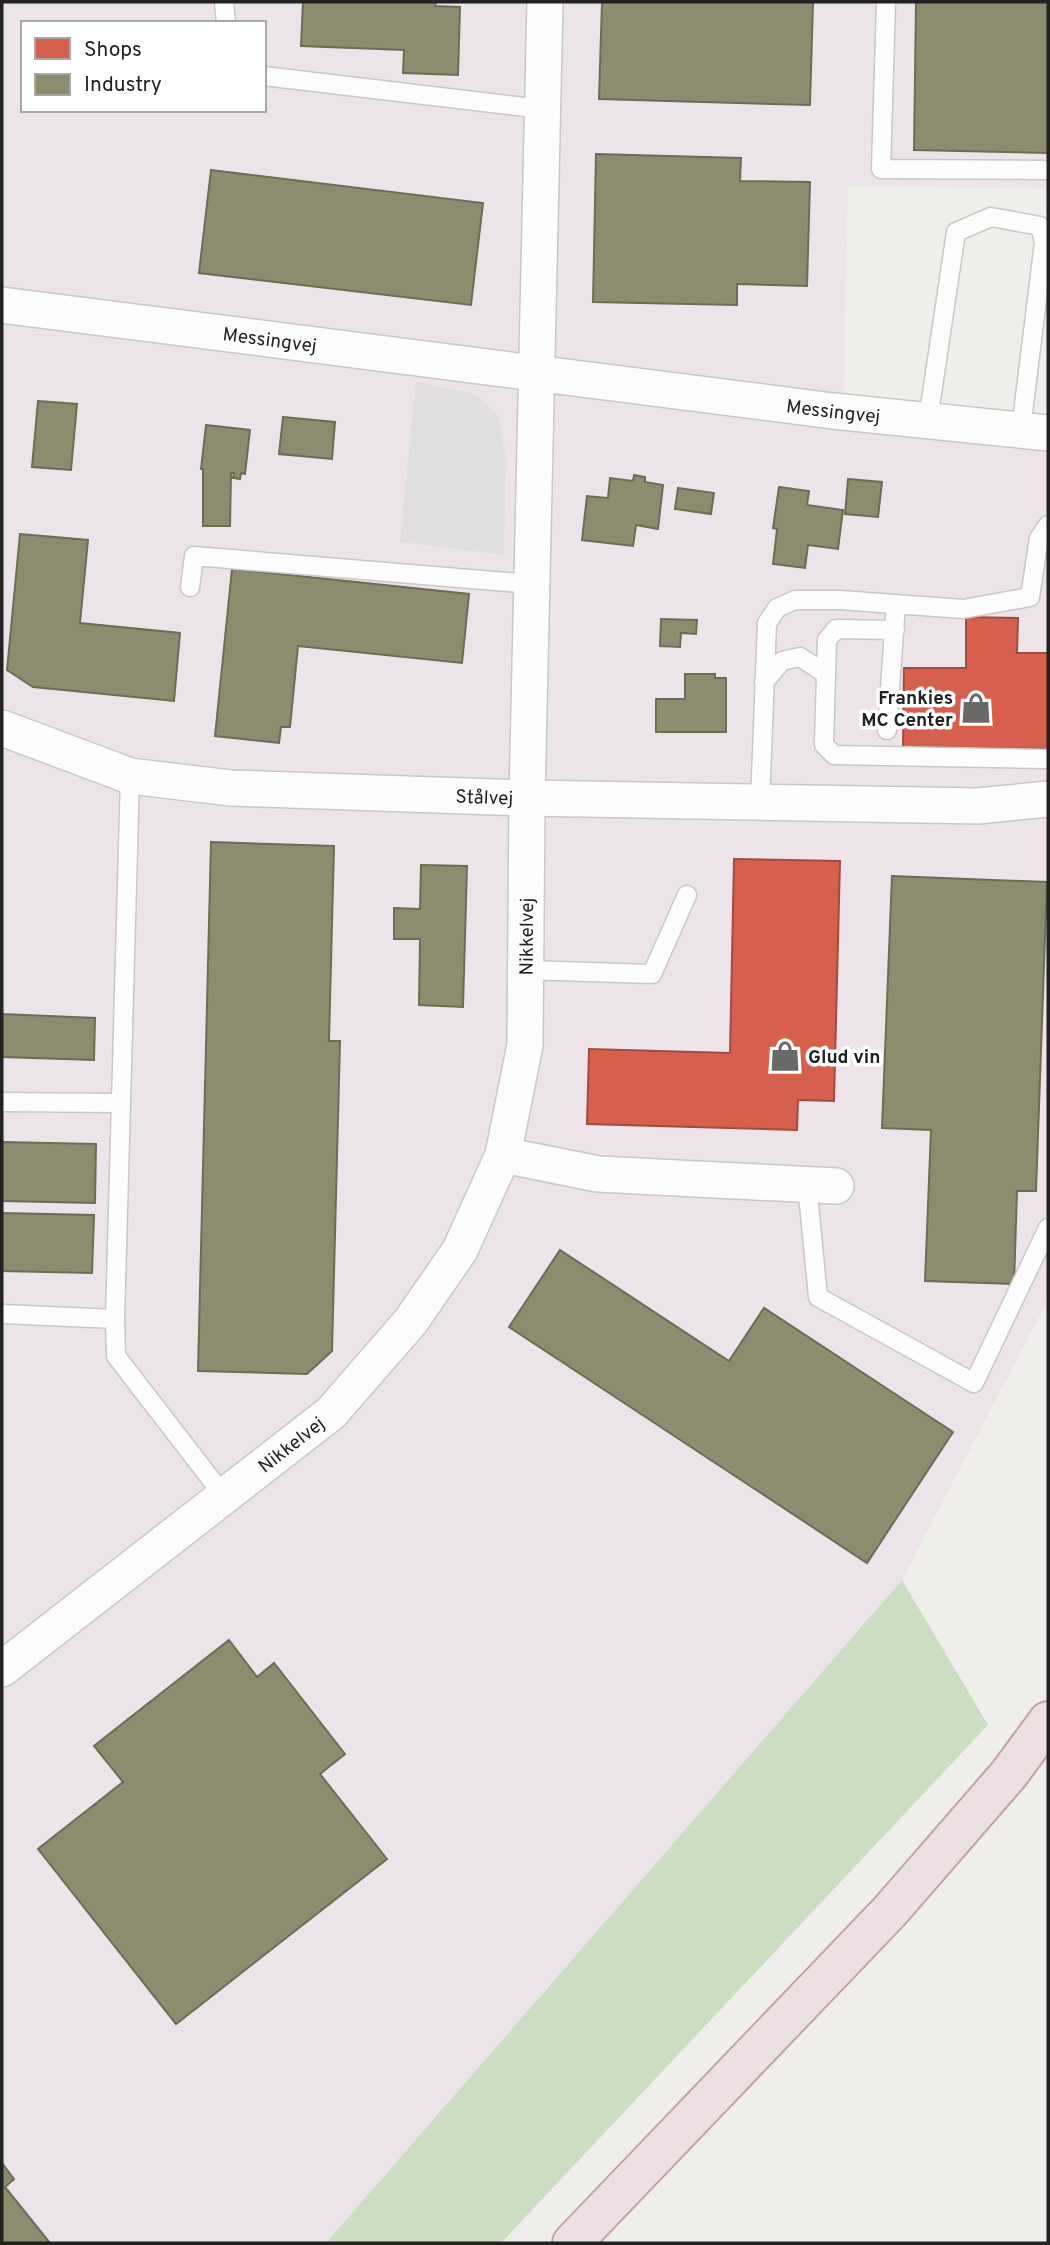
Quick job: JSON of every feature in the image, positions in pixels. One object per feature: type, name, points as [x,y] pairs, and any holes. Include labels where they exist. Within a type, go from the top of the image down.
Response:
[{"type":"highway","points":[[572,2243],[890,1911],[1009,1774],[1048,1721]]},
{"type":"street","points":[[527,799],[545,2]]},
{"type":"street","name":"Messingvej","points":[[2,305],[833,411],[1035,431]]},
{"type":"street","name":"Stålvej","points":[[2,728],[130,776],[231,788],[527,799],[978,806],[1048,799]]},
{"type":"street","name":"Nikkelvej","points":[[2,1669],[331,1413],[411,1321],[460,1250],[503,1155],[525,1045],[527,799]]},
{"type":"street","name":"Stålvej","points":[[978,806],[1048,820]]},
{"type":"street","points":[[503,1155],[598,1174],[821,1185]]},
{"type":"lane","points":[[224,2],[226,21]]},
{"type":"lane","points":[[886,2],[881,169],[1048,170]]},
{"type":"lane","points":[[266,76],[542,109]]},
{"type":"lane","points":[[928,420],[956,232],[991,217],[1040,226],[1044,242],[1035,431]]},
{"type":"lane","points":[[760,803],[767,623],[777,608],[794,600],[963,609],[1030,597],[1039,538],[1048,525]]},
{"type":"lane","points":[[190,587],[194,556],[531,584]]},
{"type":"lane","points":[[887,730],[896,604]]},
{"type":"lane","points":[[895,630],[836,629],[827,640],[824,744],[834,755],[1048,759]]},
{"type":"lane","points":[[764,681],[782,661],[800,657],[826,674]]},
{"type":"lane","points":[[130,776],[120,1103],[116,1356],[224,1496]]},
{"type":"lane","points":[[526,970],[652,974],[687,895]]},
{"type":"lane","points":[[2,1102],[120,1103]]},
{"type":"lane","points":[[821,1185],[818,1297],[974,1383],[1048,1228]]},
{"type":"lane","points":[[2,1314],[115,1319]]},
{"type":"shaded area","points":[[2,2],[1048,2],[1048,189],[848,186],[844,404],[1048,431],[1048,1300],[902,1580],[326,2243],[2,2243]]},
{"type":"shaded area","points":[[416,382],[476,394],[499,417],[506,460],[504,555],[400,542]]},
{"type":"green space","points":[[902,1580],[988,1725],[501,2243],[326,2243]]},
{"type":"building: Shops","name":"Frankies MC Center","points":[[966,617],[1018,618],[1017,653],[1048,653],[1048,749],[903,747],[904,668],[966,668]]},
{"type":"building: Shops","points":[[734,859],[840,861],[834,1101],[798,1100],[797,1130],[587,1124],[589,1049],[730,1053]]},
{"type":"building: Industry","points":[[303,2],[436,2],[435,6],[460,7],[458,75],[403,73],[404,50],[301,46]]},
{"type":"building: Industry","points":[[602,2],[813,2],[810,105],[599,99]]},
{"type":"building: Industry","points":[[916,2],[1048,2],[1048,153],[914,150]]},
{"type":"building: Industry","points":[[596,154],[741,158],[740,181],[810,182],[807,286],[737,284],[737,305],[593,302]]},
{"type":"building: Industry","points":[[211,170],[483,203],[471,305],[199,273]]},
{"type":"building: Industry","points":[[38,401],[77,404],[71,470],[32,467]]},
{"type":"building: Industry","points":[[283,417],[335,422],[332,459],[279,454]]},
{"type":"building: Industry","points":[[206,425],[250,430],[245,474],[241,473],[240,479],[233,478],[234,473],[231,473],[230,526],[203,526],[201,469]]},
{"type":"building: Industry","points":[[634,475],[645,477],[645,482],[663,485],[658,529],[636,525],[633,546],[582,540],[587,496],[608,498],[610,478],[633,481]]},
{"type":"building: Industry","points":[[848,479],[882,482],[878,517],[845,514]]},
{"type":"building: Industry","points":[[779,487],[809,491],[807,505],[843,510],[838,549],[808,545],[805,568],[773,564],[777,529],[773,528]]},
{"type":"building: Industry","points":[[678,488],[714,493],[711,514],[675,509]]},
{"type":"building: Industry","points":[[20,534],[88,540],[80,623],[180,633],[174,701],[33,687],[7,670]]},
{"type":"building: Industry","points":[[232,569],[469,594],[462,663],[298,646],[290,727],[281,727],[279,743],[215,736]]},
{"type":"building: Industry","points":[[661,619],[697,620],[696,634],[681,633],[680,647],[660,646]]},
{"type":"building: Industry","points":[[685,674],[715,674],[715,678],[726,678],[726,732],[656,732],[656,699],[685,699]]},
{"type":"building: Industry","points":[[211,842],[334,846],[329,1041],[340,1041],[332,1351],[307,1374],[198,1371]]},
{"type":"building: Industry","points":[[421,865],[467,866],[463,1007],[419,1005],[420,939],[394,939],[394,908],[420,909]]},
{"type":"building: Industry","points":[[892,876],[1047,882],[1036,1191],[1017,1191],[1014,1284],[925,1281],[931,1130],[882,1128]]},
{"type":"building: Industry","points":[[2,1014],[95,1018],[94,1060],[2,1057]]},
{"type":"building: Industry","points":[[2,1142],[96,1144],[95,1203],[2,1201]]},
{"type":"building: Industry","points":[[2,1213],[94,1215],[92,1273],[2,1271]]},
{"type":"building: Industry","points":[[560,1250],[729,1361],[764,1308],[953,1432],[867,1563],[509,1327]]},
{"type":"building: Industry","points":[[229,1640],[257,1677],[274,1663],[345,1754],[320,1774],[387,1859],[176,2024],[38,1849],[123,1782],[94,1746]]},
{"type":"building: Industry","points":[[2,2163],[14,2179],[5,2187],[50,2243],[2,2243]]},
{"type":"place","name":"Frankies MC Center","points":[[976,708]]},
{"type":"place","name":"Glud vin","points":[[785,1056]]}]
